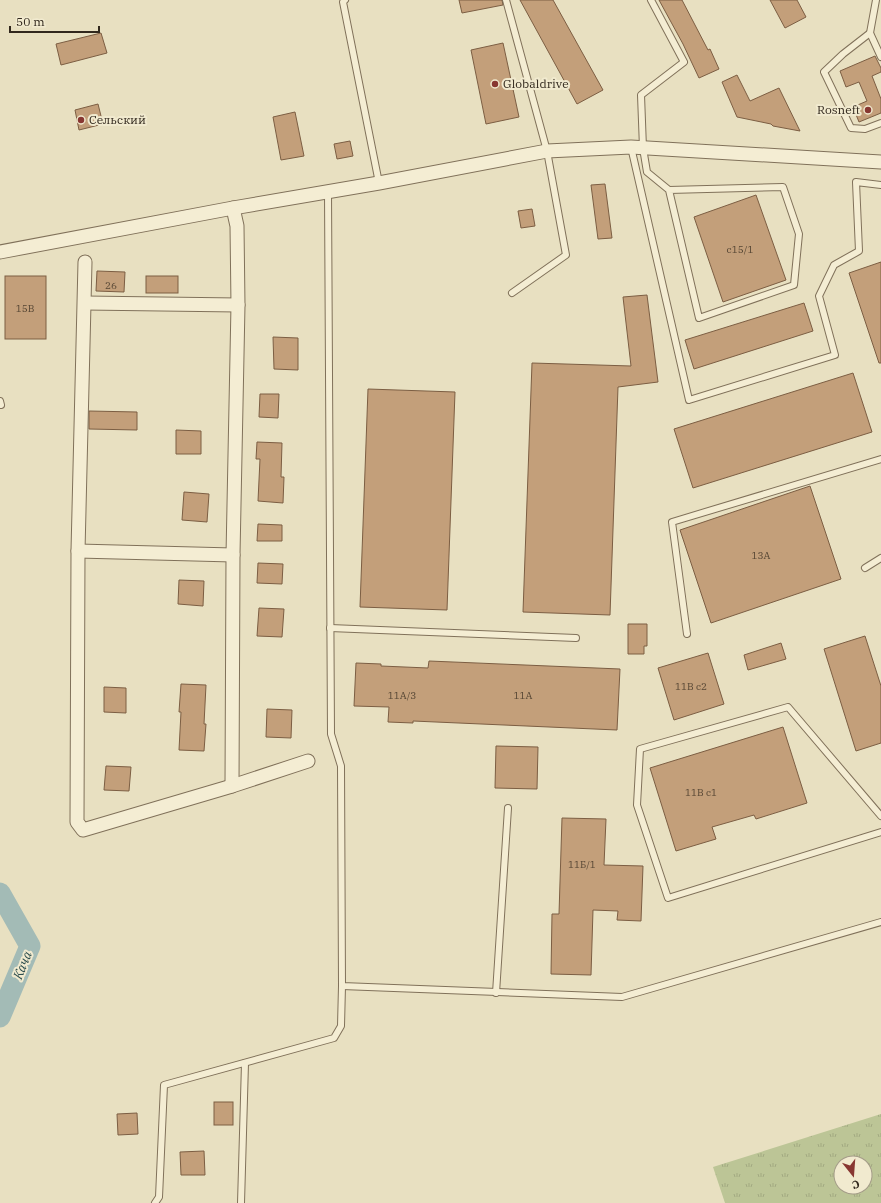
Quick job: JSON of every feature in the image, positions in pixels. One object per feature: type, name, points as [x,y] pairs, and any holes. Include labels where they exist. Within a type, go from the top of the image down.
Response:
[{"type":"street","points":[[0,252],[546,151],[637,148],[881,162]]},
{"type":"street","points":[[232,786],[233,555],[238,305],[237,226],[233,208]]},
{"type":"street","points":[[85,262],[78,551],[77,822],[83,830],[232,786],[308,761]]},
{"type":"street","points":[[85,303],[238,305]]},
{"type":"street","points":[[78,551],[233,555]]},
{"type":"lane","points":[[345,0],[343,2],[379,183]]},
{"type":"lane","points":[[506,0],[546,151],[566,255],[512,293]]},
{"type":"lane","points":[[652,0],[684,62],[641,95],[637,148],[690,400],[835,355],[819,296],[834,265],[859,251],[856,182],[881,185]]},
{"type":"lane","points":[[876,0],[870,33],[881,57]]},
{"type":"lane","points":[[870,33],[843,54],[824,72],[851,128],[865,129],[881,124]]},
{"type":"lane","points":[[637,148],[647,172],[669,190],[699,318],[794,285],[799,234],[783,187],[669,190]]},
{"type":"lane","points":[[155,1203],[159,1197],[164,1085],[334,1038],[341,1026],[341,766],[331,734],[328,192]]},
{"type":"lane","points":[[687,634],[672,522],[881,460]]},
{"type":"lane","points":[[865,568],[881,558]]},
{"type":"lane","points":[[330,628],[576,638]]},
{"type":"lane","points":[[881,816],[788,707],[640,749],[637,805],[668,898],[881,832]]},
{"type":"lane","points":[[496,993],[508,808]]},
{"type":"lane","points":[[342,986],[622,997],[881,922]]},
{"type":"lane","points":[[241,1203],[245,1063]]},
{"type":"green space","points":[[881,1114],[881,1203],[725,1203],[713,1167]]},
{"type":"building","points":[[459,0],[502,0],[503,5],[462,13]]},
{"type":"building","points":[[520,0],[553,0],[603,90],[577,104]]},
{"type":"building","points":[[659,0],[682,0],[708,50],[710,49],[719,69],[699,78],[683,44]]},
{"type":"building","points":[[770,0],[797,0],[806,17],[785,28]]},
{"type":"building","points":[[101,33],[107,53],[61,65],[56,44]]},
{"type":"building","name":"Globaldrive","points":[[503,43],[519,117],[486,124],[471,50]]},
{"type":"building","points":[[875,56],[881,68],[881,72],[872,76],[881,99],[881,113],[859,122],[853,107],[867,101],[859,82],[846,87],[840,71]]},
{"type":"building","points":[[737,75],[750,101],[779,88],[800,131],[737,117],[722,82]]},
{"type":"building","points":[[98,104],[103,124],[79,130],[75,110]]},
{"type":"building","points":[[295,112],[304,156],[281,160],[273,117]]},
{"type":"building","points":[[350,141],[353,156],[337,159],[334,144]]},
{"type":"building","points":[[605,184],[612,238],[598,239],[591,185]]},
{"type":"building","points":[[756,195],[786,280],[723,302],[694,217]]},
{"type":"building","points":[[532,209],[535,226],[521,228],[518,211]]},
{"type":"building","points":[[881,262],[881,363],[879,363],[849,273]]},
{"type":"building","points":[[97,271],[125,272],[124,292],[96,291]]},
{"type":"building","points":[[5,276],[46,276],[46,339],[5,339]]},
{"type":"building","points":[[146,276],[178,276],[178,293],[146,293]]},
{"type":"building","points":[[647,295],[658,382],[618,387],[610,615],[523,612],[532,363],[631,366],[623,297]]},
{"type":"building","points":[[804,303],[813,331],[694,369],[685,340]]},
{"type":"building","points":[[273,337],[298,338],[298,370],[274,369]]},
{"type":"building","points":[[853,373],[872,432],[693,488],[674,429]]},
{"type":"building","points":[[368,389],[455,392],[447,610],[360,607]]},
{"type":"building","points":[[260,394],[279,394],[278,418],[259,417]]},
{"type":"building","points":[[89,411],[137,412],[137,430],[89,429]]},
{"type":"building","points":[[176,430],[201,431],[201,454],[176,454]]},
{"type":"building","points":[[257,442],[282,443],[281,477],[284,477],[283,503],[258,501],[260,459],[256,459]]},
{"type":"building","points":[[810,486],[841,579],[711,623],[680,530]]},
{"type":"building","points":[[184,492],[209,494],[207,522],[182,520]]},
{"type":"building","points":[[258,524],[282,525],[282,541],[257,541]]},
{"type":"building","points":[[258,563],[283,564],[282,584],[257,583]]},
{"type":"building","points":[[179,580],[204,581],[203,606],[178,604]]},
{"type":"building","points":[[259,608],[284,609],[282,637],[257,636]]},
{"type":"building","points":[[628,624],[647,624],[647,646],[644,646],[644,654],[628,654]]},
{"type":"building","points":[[865,636],[881,686],[881,743],[856,751],[824,649]]},
{"type":"building","points":[[781,643],[786,659],[748,670],[744,655]]},
{"type":"building","points":[[708,653],[724,704],[674,720],[658,668]]},
{"type":"building","points":[[429,661],[620,669],[617,730],[413,721],[413,723],[388,722],[389,707],[354,706],[356,663],[381,664],[381,666],[428,668]]},
{"type":"building","points":[[181,684],[206,685],[204,751],[179,750]]},
{"type":"building","points":[[104,687],[126,688],[126,713],[104,712]]},
{"type":"building","points":[[267,709],[292,710],[291,738],[266,737]]},
{"type":"building","points":[[783,727],[807,803],[756,819],[754,815],[712,827],[716,839],[676,851],[650,768]]},
{"type":"building","points":[[496,746],[538,747],[537,789],[495,788]]},
{"type":"building","points":[[106,766],[131,767],[129,791],[104,790]]},
{"type":"building","points":[[562,818],[606,819],[604,865],[643,866],[641,921],[617,920],[618,911],[593,910],[591,975],[551,974],[552,914],[559,914]]},
{"type":"building","points":[[214,1102],[233,1102],[233,1125],[214,1125]]},
{"type":"building","points":[[137,1113],[138,1134],[118,1135],[117,1114]]},
{"type":"building","points":[[204,1151],[205,1175],[181,1175],[180,1152]]},
{"type":"waterway","name":"Кача","points":[[0,893],[30,946],[0,1017]]},
{"type":"place","name":"Globaldrive","points":[[495,84]]},
{"type":"place","name":"Rosneft","points":[[868,110]]},
{"type":"place","name":"Сельский","points":[[81,120]]}]
